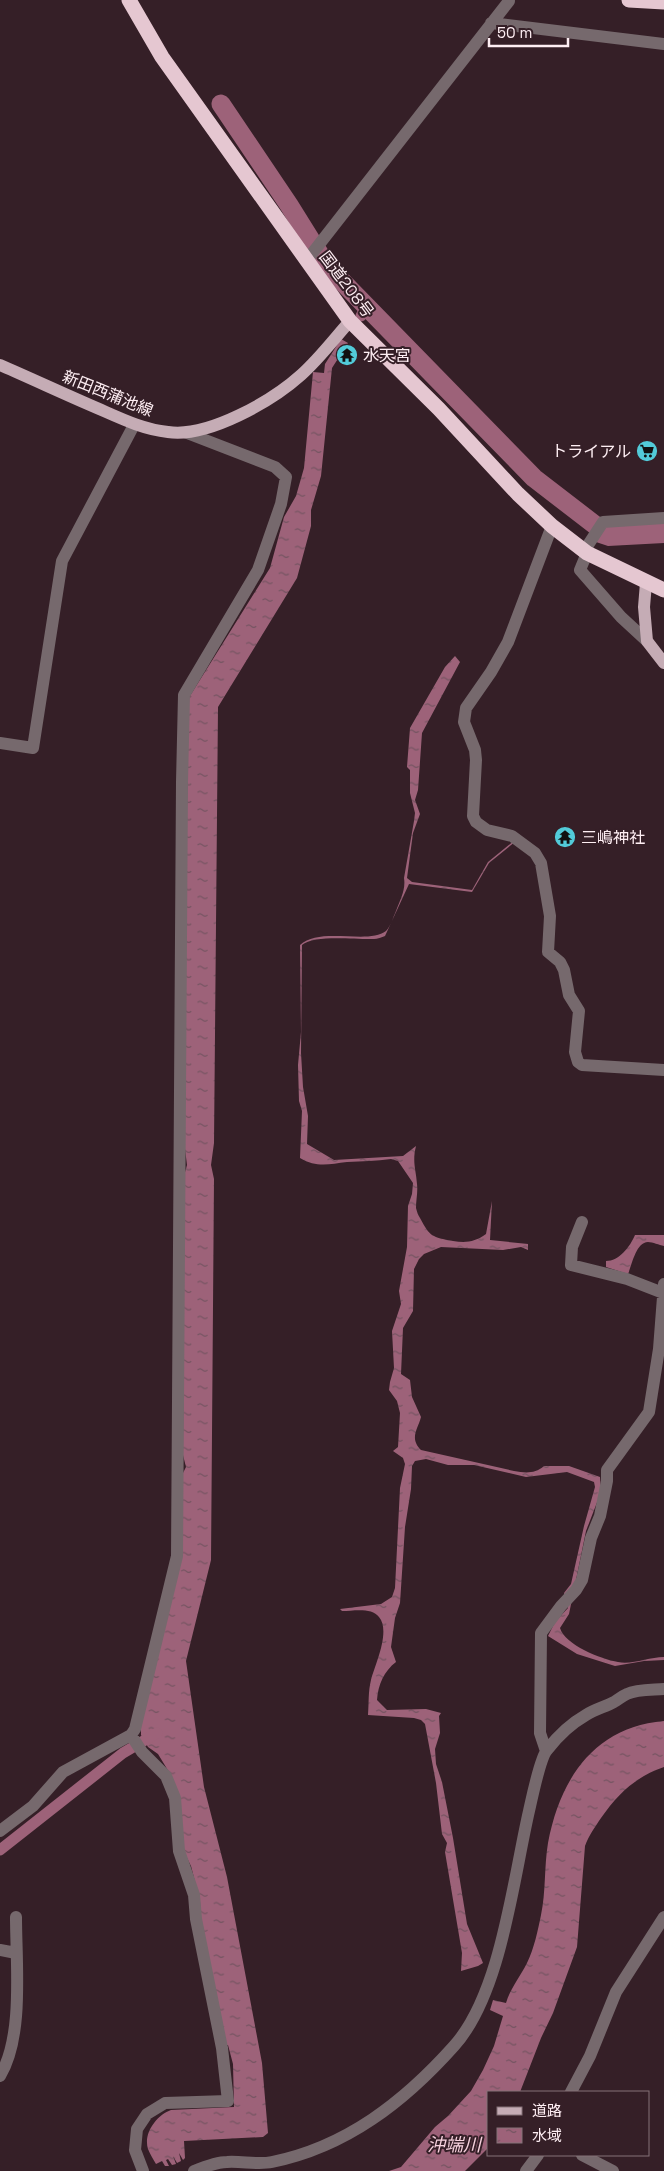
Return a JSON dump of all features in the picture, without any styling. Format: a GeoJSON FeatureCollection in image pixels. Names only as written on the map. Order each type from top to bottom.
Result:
{"type":"FeatureCollection","features":[{"type":"Feature","properties":{"kind":"highway","name":"国道208号"},"geometry":{"type":"LineString","coordinates":[[129,0],[162,57],[350,322],[439,409],[518,494],[552,526],[646,583],[664,590]]}},
{"type":"Feature","properties":{"kind":"highway"},"geometry":{"type":"LineString","coordinates":[[629,0],[664,2]]}},
{"type":"Feature","properties":{"kind":"main road","name":"新田西蒲池線"},"geometry":{"type":"LineString","coordinates":[[0,365],[134,425],[169,433],[187,433],[213,426],[242,414],[288,385],[302,374],[350,322]]}},
{"type":"Feature","properties":{"kind":"main road"},"geometry":{"type":"LineString","coordinates":[[646,583],[644,607],[647,641],[664,662]]}},
{"type":"Feature","properties":{"kind":"street"},"geometry":{"type":"LineString","coordinates":[[307,260],[509,1]]}},
{"type":"Feature","properties":{"kind":"street"},"geometry":{"type":"LineString","coordinates":[[491,23],[664,44]]}},
{"type":"Feature","properties":{"kind":"street"},"geometry":{"type":"LineString","coordinates":[[0,743],[33,748],[62,561],[134,425]]}},
{"type":"Feature","properties":{"kind":"street"},"geometry":{"type":"LineString","coordinates":[[0,1831],[33,1806],[63,1772],[132,1738],[136,1729],[177,1556],[184,695],[258,570],[281,504],[286,477],[275,467],[187,433]]}},
{"type":"Feature","properties":{"kind":"street"},"geometry":{"type":"LineString","coordinates":[[647,641],[621,617],[580,570],[588,549],[603,522],[664,518]]}},
{"type":"Feature","properties":{"kind":"street"},"geometry":{"type":"LineString","coordinates":[[552,526],[508,642],[466,708],[464,722],[475,750],[476,760],[473,816],[476,822],[487,830],[512,836],[535,853],[541,863],[550,916],[548,952],[560,962],[564,970],[569,995],[579,1011],[575,1052],[578,1062],[582,1065],[664,1070]]}},
{"type":"Feature","properties":{"kind":"street"},"geometry":{"type":"LineString","coordinates":[[582,1222],[572,1247],[571,1265],[627,1279],[663,1292]]}},
{"type":"Feature","properties":{"kind":"street"},"geometry":{"type":"LineString","coordinates":[[546,1751],[540,1733],[541,1633],[582,1580],[591,1538],[600,1516],[607,1481],[607,1470],[649,1412],[659,1349],[664,1284]]}},
{"type":"Feature","properties":{"kind":"street"},"geometry":{"type":"LineString","coordinates":[[194,2171],[224,2162],[270,2163],[314,2151],[342,2138],[373,2120],[400,2100],[456,2044],[471,2022],[484,1994],[502,1942],[528,1815],[546,1751],[570,1726],[587,1714],[627,1693],[664,1689]]}},
{"type":"Feature","properties":{"kind":"street"},"geometry":{"type":"LineString","coordinates":[[132,1738],[142,1752],[166,1776],[175,1798],[180,1851],[194,1895],[196,1919],[222,2048],[228,2101],[165,2103],[147,2114],[137,2128],[136,2150],[143,2171]]}},
{"type":"Feature","properties":{"kind":"street"},"geometry":{"type":"LineString","coordinates":[[0,2076],[7,2064],[15,2031],[16,1917]]}},
{"type":"Feature","properties":{"kind":"street"},"geometry":{"type":"LineString","coordinates":[[572,2091],[590,2056],[616,1992],[664,1917]]}},
{"type":"Feature","properties":{"kind":"street"},"geometry":{"type":"LineString","coordinates":[[0,1950],[16,1953]]}},
{"type":"Feature","properties":{"kind":"street"},"geometry":{"type":"LineString","coordinates":[[526,2171],[537,2156]]}},
{"type":"Feature","properties":{"kind":"street"},"geometry":{"type":"LineString","coordinates":[[584,2156],[613,2171]]}},
{"type":"Feature","properties":{"kind":"water"},"geometry":{"type":"Polygon","coordinates":[[[341,339],[348,343],[332,368],[321,476],[311,510],[311,526],[297,578],[218,707],[214,1143],[211,1165],[214,1179],[211,1560],[186,1661],[204,1787],[227,1877],[262,2063],[268,2133],[263,2137],[184,2141],[185,2158],[183,2160],[179,2153],[181,2161],[177,2163],[173,2156],[176,2164],[172,2165],[168,2159],[166,2160],[169,2166],[165,2166],[162,2161],[156,2164],[147,2143],[149,2131],[156,2120],[171,2110],[234,2107],[233,2064],[228,2045],[225,2045],[201,1927],[200,1901],[191,1866],[184,1852],[172,1777],[158,1754],[148,1747],[141,1735],[141,1721],[163,1636],[182,1475],[186,1467],[183,1455],[184,1176],[187,1165],[184,1141],[188,699],[270,568],[284,517],[296,496],[304,468],[313,372],[324,373],[325,364],[341,339]]]}},
{"type":"Feature","properties":{"kind":"water"},"geometry":{"type":"Polygon","coordinates":[[[664,524],[664,543],[608,546],[596,542],[607,526],[664,524]]]}},
{"type":"Feature","properties":{"kind":"water"},"geometry":{"type":"Polygon","coordinates":[[[455,656],[460,662],[422,733],[418,790],[415,800],[420,814],[413,833],[407,878],[412,882],[472,890],[488,862],[516,841],[489,863],[472,892],[409,884],[392,921],[403,891],[415,813],[410,793],[410,770],[407,767],[410,728],[445,667],[455,656]]]}},
{"type":"Feature","properties":{"kind":"water"},"geometry":{"type":"Polygon","coordinates":[[[390,925],[385,936],[377,939],[336,938],[316,940],[302,945],[301,1053],[303,1087],[308,1116],[307,1144],[334,1160],[403,1156],[416,1146],[414,1161],[417,1187],[416,1208],[429,1233],[440,1238],[458,1242],[478,1239],[486,1234],[492,1201],[490,1240],[528,1244],[528,1250],[521,1247],[503,1250],[441,1247],[424,1254],[419,1259],[414,1269],[413,1311],[403,1328],[401,1374],[410,1380],[412,1397],[421,1417],[415,1434],[417,1446],[421,1450],[514,1471],[530,1472],[544,1466],[569,1466],[600,1477],[601,1492],[586,1531],[569,1614],[560,1628],[563,1634],[576,1645],[593,1654],[611,1660],[623,1663],[664,1657],[664,1660],[615,1666],[577,1654],[548,1636],[555,1622],[568,1608],[564,1593],[571,1584],[595,1487],[594,1482],[567,1472],[526,1477],[474,1465],[448,1465],[426,1459],[415,1461],[412,1466],[411,1489],[405,1527],[400,1603],[395,1618],[391,1647],[396,1662],[382,1679],[377,1700],[387,1710],[426,1709],[441,1713],[439,1716],[440,1733],[435,1749],[436,1764],[442,1782],[453,1838],[467,1924],[483,1963],[461,1971],[462,1953],[445,1852],[447,1843],[442,1834],[436,1783],[425,1724],[421,1720],[414,1718],[368,1715],[370,1684],[383,1639],[382,1623],[379,1617],[372,1612],[362,1610],[342,1611],[340,1609],[381,1604],[392,1597],[395,1588],[400,1488],[405,1464],[403,1458],[393,1451],[398,1447],[400,1413],[397,1401],[389,1390],[394,1368],[392,1331],[401,1304],[399,1291],[407,1247],[408,1206],[413,1183],[398,1161],[391,1159],[323,1164],[312,1163],[300,1158],[302,1111],[299,1101],[298,1065],[301,1032],[300,945],[319,937],[378,935],[386,931],[390,925]]]}},
{"type":"Feature","properties":{"kind":"water"},"geometry":{"type":"Polygon","coordinates":[[[635,1235],[664,1235],[664,1246],[648,1242],[640,1246],[628,1274],[606,1267],[606,1261],[620,1256],[635,1235]]]}},
{"type":"Feature","properties":{"kind":"water","name":"沖端川"},"geometry":{"type":"Polygon","coordinates":[[[664,1721],[664,1767],[636,1781],[614,1801],[592,1831],[585,1846],[577,1947],[553,2013],[520,2091],[487,2091],[487,2149],[465,2171],[389,2171],[401,2167],[435,2127],[471,2091],[483,2070],[494,2046],[503,2016],[490,2010],[493,2000],[506,2003],[534,1946],[543,1906],[548,1843],[561,1798],[584,1760],[600,1745],[618,1734],[639,1725],[664,1721]]]}},
{"type":"Feature","properties":{"kind":"waterway"},"geometry":{"type":"LineString","coordinates":[[221,104],[289,205],[327,266],[534,478],[608,535],[664,532]]}},
{"type":"Feature","properties":{"kind":"waterway"},"geometry":{"type":"LineString","coordinates":[[361,316],[366,308]]}},
{"type":"Feature","properties":{"kind":"waterway"},"geometry":{"type":"LineString","coordinates":[[0,1850],[123,1753],[157,1733]]}},
{"type":"Feature","properties":{"kind":"place","name":"水天宮"},"geometry":{"type":"Point","coordinates":[347,355]}},
{"type":"Feature","properties":{"kind":"place","name":"トライアル"},"geometry":{"type":"Point","coordinates":[647,451]}},
{"type":"Feature","properties":{"kind":"place","name":"三嶋神社"},"geometry":{"type":"Point","coordinates":[565,837]}}]}
